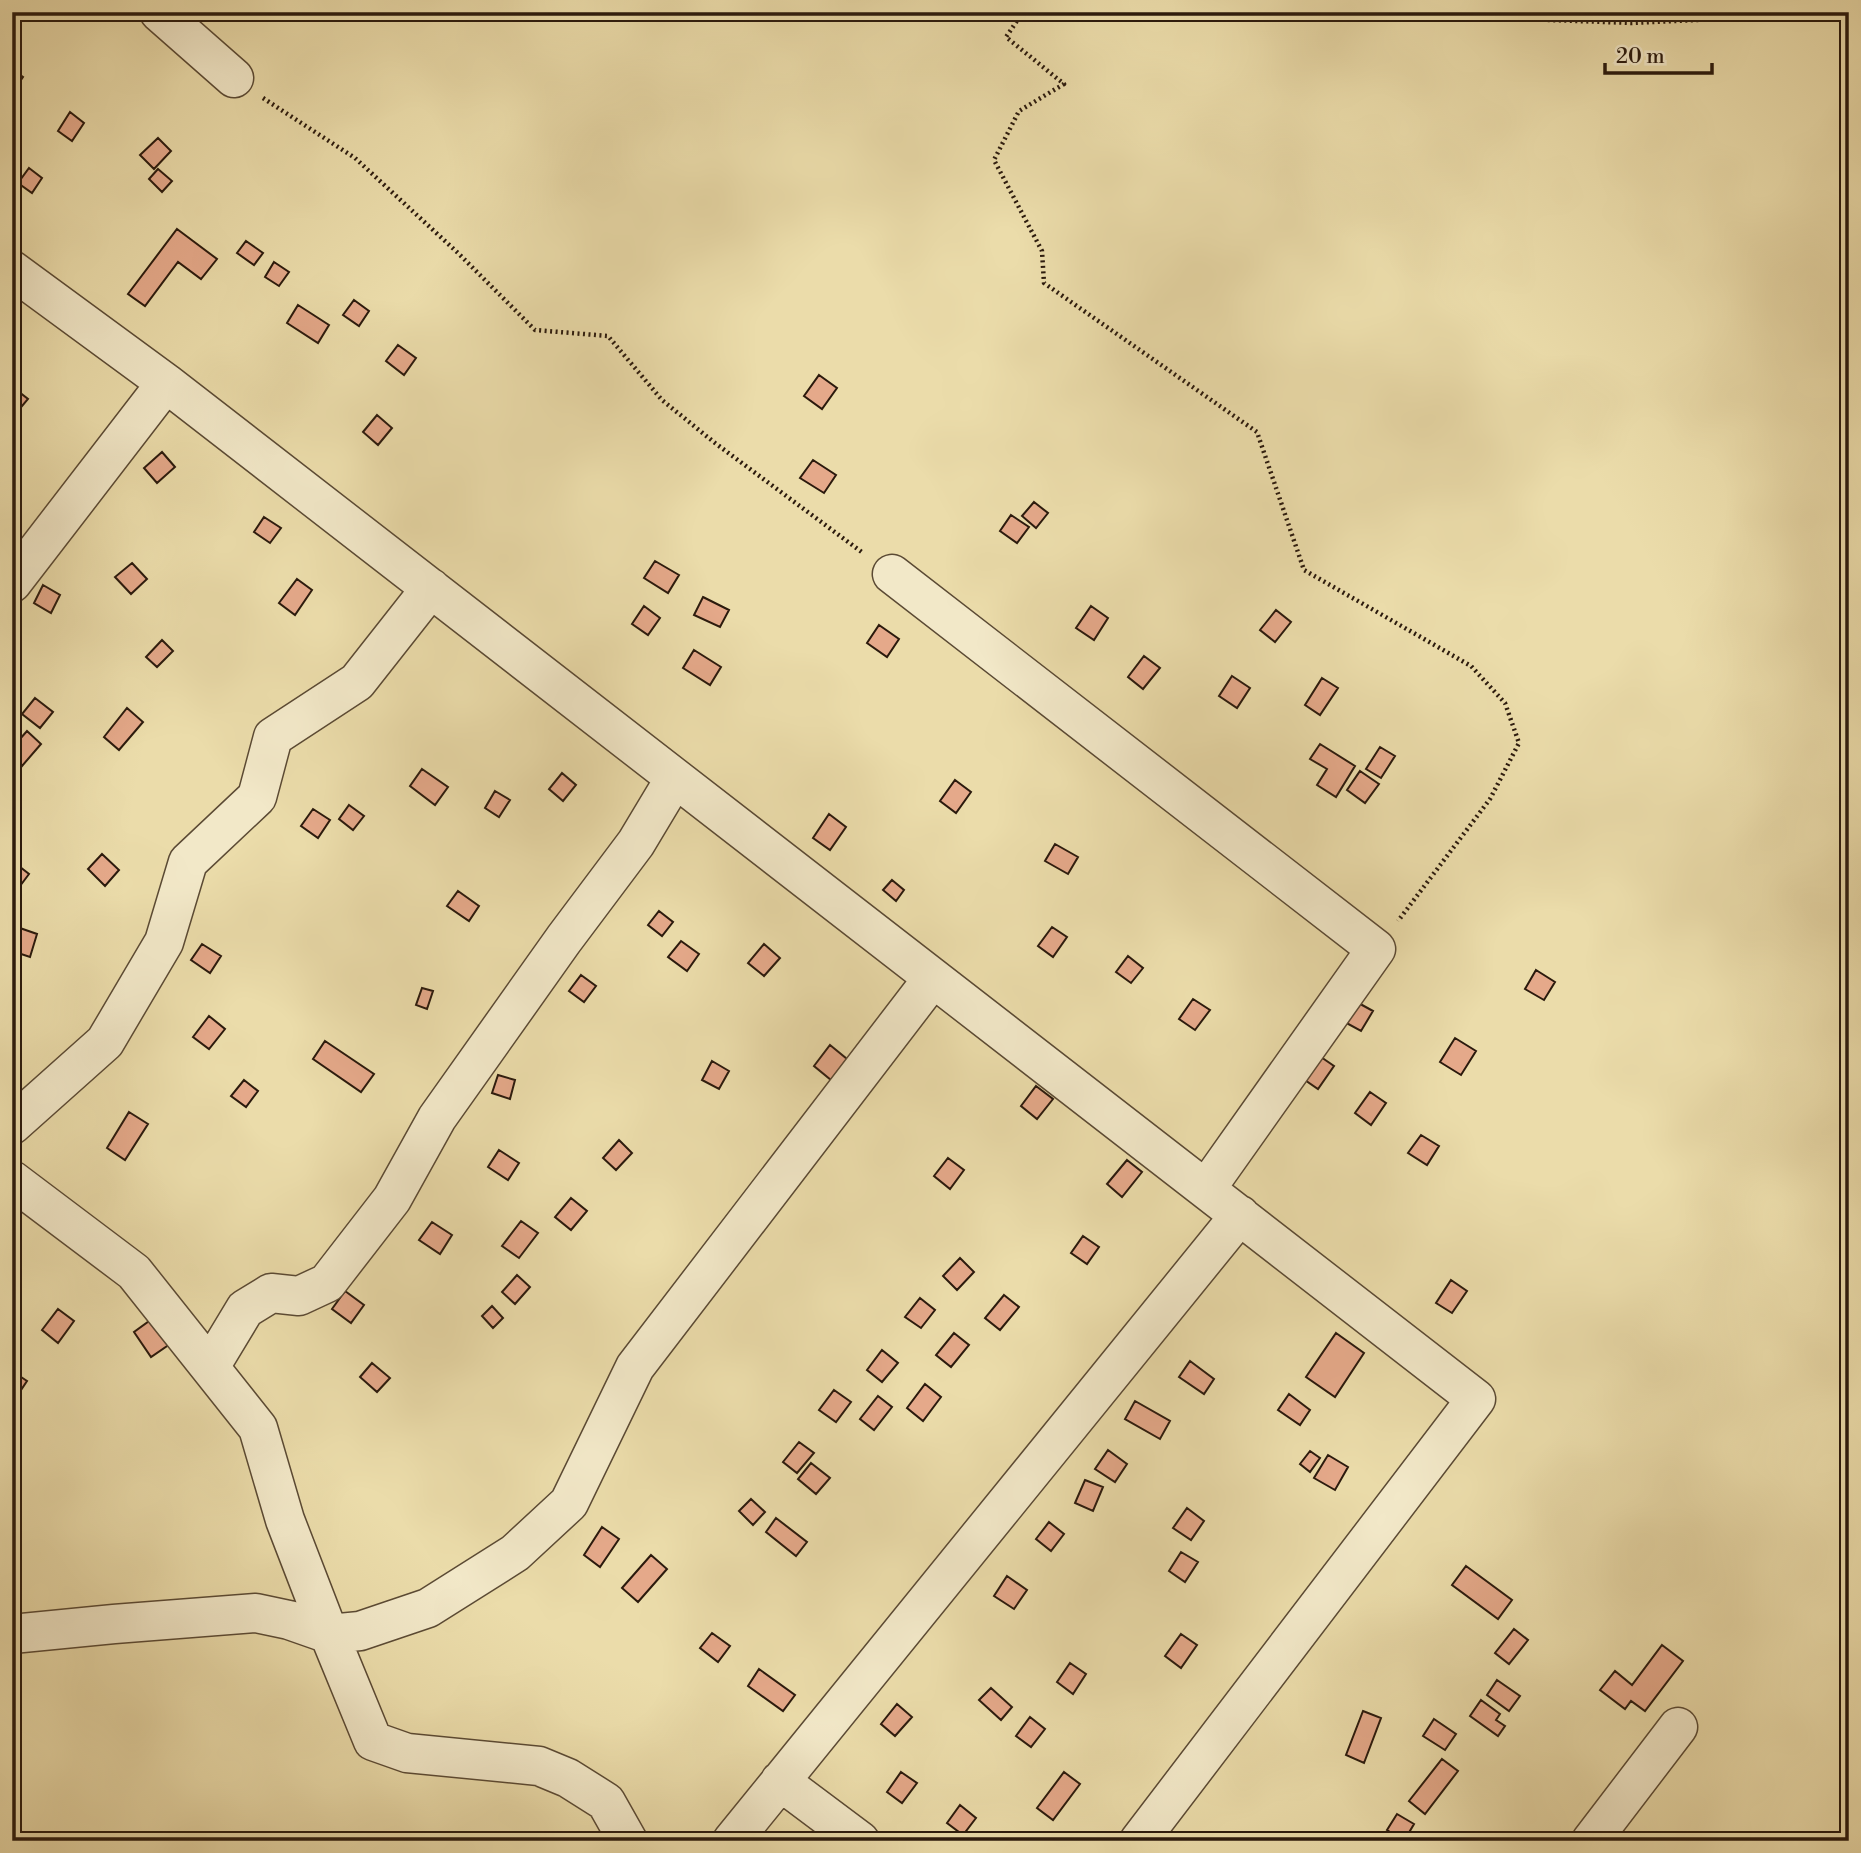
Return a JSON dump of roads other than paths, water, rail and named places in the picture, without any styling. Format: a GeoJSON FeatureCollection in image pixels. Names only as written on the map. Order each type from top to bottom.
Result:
{"type":"FeatureCollection","features":[{"type":"Feature","properties":{"kind":"street"},"geometry":{"type":"LineString","coordinates":[[159,12],[234,78]]}},
{"type":"Feature","properties":{"kind":"street"},"geometry":{"type":"LineString","coordinates":[[12,270],[166,383],[1476,1399],[1139,1841]]}},
{"type":"Feature","properties":{"kind":"street"},"geometry":{"type":"LineString","coordinates":[[12,583],[166,383]]}},
{"type":"Feature","properties":{"kind":"street"},"geometry":{"type":"LineString","coordinates":[[892,574],[1376,950],[1206,1189]]}},
{"type":"Feature","properties":{"kind":"street"},"geometry":{"type":"LineString","coordinates":[[12,1125],[105,1042],[164,942],[188,862],[257,797],[274,737],[357,682],[431,589]]}},
{"type":"Feature","properties":{"kind":"street"},"geometry":{"type":"LineString","coordinates":[[210,1367],[245,1309],[271,1293],[299,1296],[327,1283],[392,1199],[437,1118],[636,843],[675,778]]}},
{"type":"Feature","properties":{"kind":"street"},"geometry":{"type":"LineString","coordinates":[[12,1634],[256,1613],[289,1620],[329,1634],[360,1631],[428,1608],[515,1553],[569,1503],[635,1367],[933,978]]}},
{"type":"Feature","properties":{"kind":"street"},"geometry":{"type":"LineString","coordinates":[[12,1180],[134,1272],[258,1428],[285,1520],[373,1741],[407,1752],[540,1766],[568,1778],[606,1802],[628,1841]]}},
{"type":"Feature","properties":{"kind":"street"},"geometry":{"type":"LineString","coordinates":[[732,1841],[1240,1215]]}},
{"type":"Feature","properties":{"kind":"street"},"geometry":{"type":"LineString","coordinates":[[1591,1841],[1678,1727]]}},
{"type":"Feature","properties":{"kind":"street"},"geometry":{"type":"LineString","coordinates":[[780,1782],[860,1841]]}}]}
